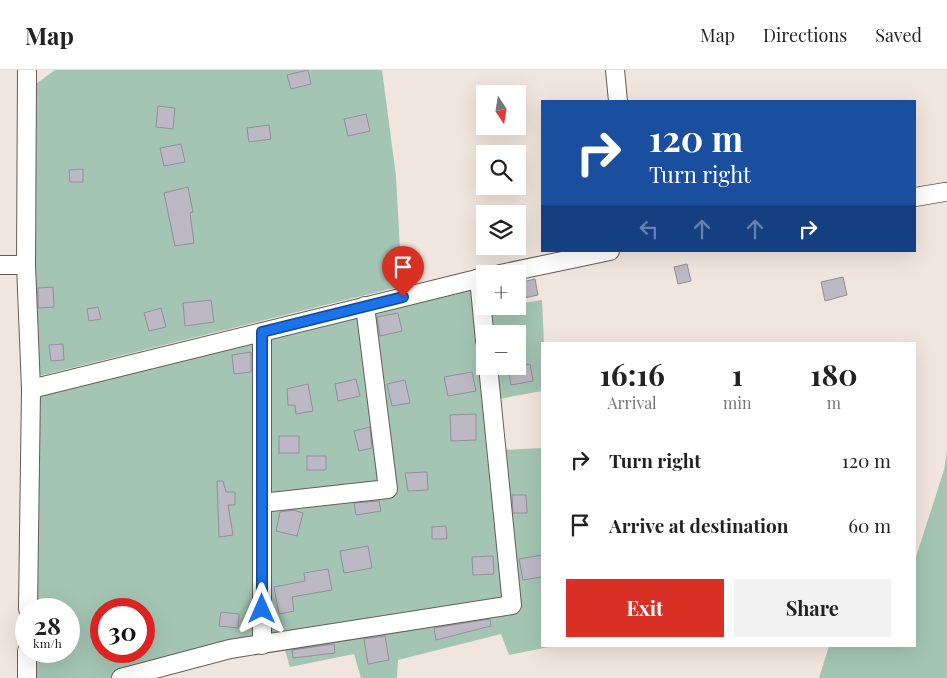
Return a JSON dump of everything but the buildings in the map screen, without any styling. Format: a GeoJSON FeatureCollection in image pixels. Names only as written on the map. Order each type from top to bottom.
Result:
{"type":"FeatureCollection","features":[{"type":"Feature","properties":{"kind":"street"},"geometry":{"type":"LineString","coordinates":[[27,70],[26,265],[31,389],[28,598]]}},
{"type":"Feature","properties":{"kind":"street"},"geometry":{"type":"LineString","coordinates":[[615,70],[618,100]]}},
{"type":"Feature","properties":{"kind":"street"},"geometry":{"type":"LineString","coordinates":[[916,198],[945,192]]}},
{"type":"Feature","properties":{"kind":"street"},"geometry":{"type":"LineString","coordinates":[[526,269],[605,252]]}},
{"type":"Feature","properties":{"kind":"street"},"geometry":{"type":"LineString","coordinates":[[0,265],[26,265]]}},
{"type":"Feature","properties":{"kind":"street"},"geometry":{"type":"LineString","coordinates":[[31,389],[476,279]]}},
{"type":"Feature","properties":{"kind":"street"},"geometry":{"type":"LineString","coordinates":[[262,504],[388,489],[366,306]]}},
{"type":"Feature","properties":{"kind":"street"},"geometry":{"type":"LineString","coordinates":[[262,332],[262,645]]}},
{"type":"Feature","properties":{"kind":"street"},"geometry":{"type":"LineString","coordinates":[[121,678],[230,650],[512,605],[489,375]]}},
{"type":"Feature","properties":{"kind":"street"},"geometry":{"type":"LineString","coordinates":[[27,663],[27,678]]}},
{"type":"Feature","properties":{"kind":"green space"},"geometry":{"type":"Polygon","coordinates":[[[55,70],[382,70],[396,176],[402,286],[39,376],[32,303],[33,86],[55,70]]]}},
{"type":"Feature","properties":{"kind":"green space"},"geometry":{"type":"Polygon","coordinates":[[[471,284],[476,292],[476,315],[526,315],[526,303],[542,300],[544,342],[541,342],[541,391],[483,402],[489,454],[502,450],[541,448],[541,647],[549,647],[509,655],[501,634],[398,660],[397,678],[361,678],[354,654],[290,667],[284,647],[226,655],[147,678],[31,678],[31,663],[80,663],[80,598],[33,598],[38,395],[471,284]]]}},
{"type":"Feature","properties":{"kind":"green space"},"geometry":{"type":"Polygon","coordinates":[[[947,451],[947,678],[819,678],[829,647],[916,647],[916,557],[944,470],[947,451]]]}},
{"type":"Feature","properties":{"kind":"route"},"geometry":{"type":"LineString","coordinates":[[262,609],[262,332],[403,297]]}}]}
